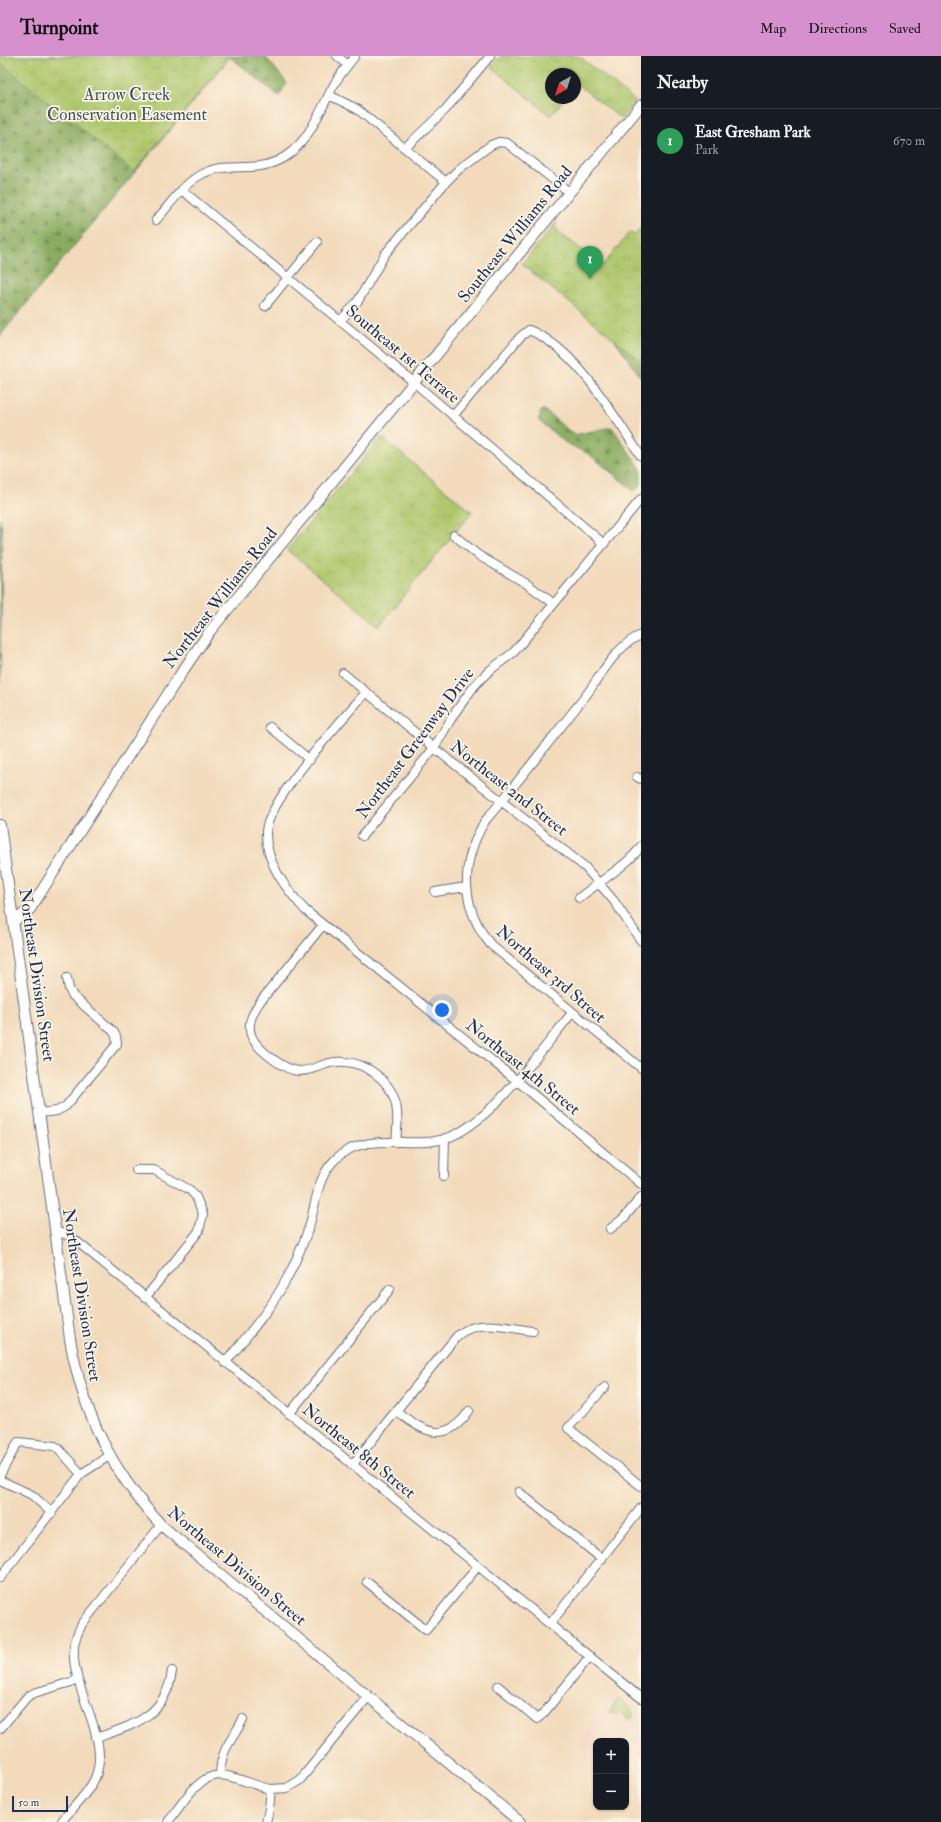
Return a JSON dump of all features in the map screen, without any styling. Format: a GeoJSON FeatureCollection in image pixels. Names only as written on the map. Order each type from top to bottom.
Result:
{"type":"FeatureCollection","features":[{"type":"Feature","properties":{"kind":"street"},"geometry":{"type":"LineString","coordinates":[[337,56],[348,65]]}},
{"type":"Feature","properties":{"kind":"street"},"geometry":{"type":"LineString","coordinates":[[156,220],[182,190],[203,173],[220,168],[253,168],[268,165],[287,156],[316,122],[329,95],[355,56]]}},
{"type":"Feature","properties":{"kind":"street"},"geometry":{"type":"LineString","coordinates":[[405,148],[445,110],[490,56]]}},
{"type":"Feature","properties":{"kind":"street"},"geometry":{"type":"LineString","coordinates":[[329,95],[357,109],[446,182]]}},
{"type":"Feature","properties":{"kind":"street","name":"Southeast Williams Road"},"geometry":{"type":"LineString","coordinates":[[413,383],[641,105]]}},
{"type":"Feature","properties":{"kind":"street"},"geometry":{"type":"LineString","coordinates":[[340,321],[358,301],[385,254],[446,182],[459,169],[491,145],[498,142],[507,143],[569,192]]}},
{"type":"Feature","properties":{"kind":"street","name":"Southeast 1st Terrace"},"geometry":{"type":"LineString","coordinates":[[182,190],[603,543]]}},
{"type":"Feature","properties":{"kind":"street"},"geometry":{"type":"LineString","coordinates":[[265,306],[317,242]]}},
{"type":"Feature","properties":{"kind":"street"},"geometry":{"type":"LineString","coordinates":[[453,416],[520,337],[529,330],[540,334],[583,372],[641,456]]}},
{"type":"Feature","properties":{"kind":"street","name":"Northeast Williams Road"},"geometry":{"type":"LineString","coordinates":[[14,921],[30,909],[199,645],[413,383]]}},
{"type":"Feature","properties":{"kind":"street","name":"Northeast Greenway Drive"},"geometry":{"type":"LineString","coordinates":[[362,836],[434,748],[454,714],[475,685],[488,671],[514,652],[553,603],[641,499]]}},
{"type":"Feature","properties":{"kind":"street"},"geometry":{"type":"LineString","coordinates":[[454,536],[478,555],[527,584],[553,603]]}},
{"type":"Feature","properties":{"kind":"street","name":"Northeast 3rd Street"},"geometry":{"type":"LineString","coordinates":[[641,635],[634,638],[617,653],[598,681],[485,821],[476,837],[470,854],[466,886],[472,915],[488,942],[498,952],[641,1068]]}},
{"type":"Feature","properties":{"kind":"street","name":"Northeast 2nd Street"},"geometry":{"type":"LineString","coordinates":[[343,673],[501,802],[585,867],[614,901],[641,941]]}},
{"type":"Feature","properties":{"kind":"street","name":"Northeast 4th Street"},"geometry":{"type":"LineString","coordinates":[[366,692],[310,760],[275,806],[266,831],[266,841],[272,862],[293,897],[305,910],[516,1080],[641,1184]]}},
{"type":"Feature","properties":{"kind":"street"},"geometry":{"type":"LineString","coordinates":[[270,727],[310,760]]}},
{"type":"Feature","properties":{"kind":"street","name":"Northeast Division Street"},"geometry":{"type":"LineString","coordinates":[[0,825],[70,1339],[77,1374],[89,1412],[109,1456],[135,1494],[161,1524],[520,1822]]}},
{"type":"Feature","properties":{"kind":"street"},"geometry":{"type":"LineString","coordinates":[[579,898],[638,852],[641,846]]}},
{"type":"Feature","properties":{"kind":"street"},"geometry":{"type":"LineString","coordinates":[[434,892],[466,886]]}},
{"type":"Feature","properties":{"kind":"street"},"geometry":{"type":"LineString","coordinates":[[323,925],[259,1003],[252,1014],[250,1025],[251,1034],[255,1042],[279,1064],[294,1071],[302,1071],[327,1063],[344,1061],[362,1065],[377,1074],[389,1087],[396,1104],[396,1142]]}},
{"type":"Feature","properties":{"kind":"street"},"geometry":{"type":"LineString","coordinates":[[39,1113],[56,1111],[66,1106],[117,1044],[116,1036],[113,1031],[73,996],[69,988],[68,978]]}},
{"type":"Feature","properties":{"kind":"street"},"geometry":{"type":"LineString","coordinates":[[225,1363],[265,1314],[286,1280],[309,1226],[319,1184],[327,1169],[339,1156],[353,1147],[369,1142],[421,1142],[445,1138],[470,1126],[488,1111],[516,1080],[572,1012]]}},
{"type":"Feature","properties":{"kind":"street"},"geometry":{"type":"LineString","coordinates":[[444,1176],[445,1138]]}},
{"type":"Feature","properties":{"kind":"street"},"geometry":{"type":"LineString","coordinates":[[136,1170],[154,1170],[190,1190],[196,1197],[203,1214],[199,1232],[145,1298]]}},
{"type":"Feature","properties":{"kind":"street"},"geometry":{"type":"LineString","coordinates":[[610,1229],[624,1218],[641,1197]]}},
{"type":"Feature","properties":{"kind":"street","name":"Northeast 8th Street"},"geometry":{"type":"LineString","coordinates":[[55,1231],[70,1236],[225,1363],[641,1698]]}},
{"type":"Feature","properties":{"kind":"street"},"geometry":{"type":"LineString","coordinates":[[289,1414],[390,1289]]}},
{"type":"Feature","properties":{"kind":"street"},"geometry":{"type":"LineString","coordinates":[[352,1465],[457,1336],[475,1326],[488,1325],[533,1331]]}},
{"type":"Feature","properties":{"kind":"street"},"geometry":{"type":"LineString","coordinates":[[605,1387],[568,1428],[641,1486]]}},
{"type":"Feature","properties":{"kind":"street"},"geometry":{"type":"LineString","coordinates":[[396,1411],[416,1426],[426,1431],[435,1432],[454,1428],[461,1423],[469,1411]]}},
{"type":"Feature","properties":{"kind":"street"},"geometry":{"type":"LineString","coordinates":[[0,1475],[18,1442],[55,1446],[81,1474]]}},
{"type":"Feature","properties":{"kind":"street"},"geometry":{"type":"LineString","coordinates":[[0,1578],[81,1474],[109,1456]]}},
{"type":"Feature","properties":{"kind":"street"},"geometry":{"type":"LineString","coordinates":[[0,1480],[32,1495],[52,1512]]}},
{"type":"Feature","properties":{"kind":"street"},"geometry":{"type":"LineString","coordinates":[[519,1492],[602,1559]]}},
{"type":"Feature","properties":{"kind":"street"},"geometry":{"type":"LineString","coordinates":[[550,1624],[641,1508]]}},
{"type":"Feature","properties":{"kind":"street"},"geometry":{"type":"LineString","coordinates":[[62,1822],[95,1777],[98,1762],[96,1738],[78,1680],[74,1647],[82,1624],[161,1524]]}},
{"type":"Feature","properties":{"kind":"street"},"geometry":{"type":"LineString","coordinates":[[367,1582],[426,1630],[478,1566]]}},
{"type":"Feature","properties":{"kind":"street"},"geometry":{"type":"LineString","coordinates":[[498,1686],[537,1719],[543,1714],[590,1656]]}},
{"type":"Feature","properties":{"kind":"street"},"geometry":{"type":"LineString","coordinates":[[96,1738],[133,1726],[151,1713],[167,1691],[170,1685],[172,1671]]}},
{"type":"Feature","properties":{"kind":"street"},"geometry":{"type":"LineString","coordinates":[[0,1730],[27,1697],[42,1690],[78,1680]]}},
{"type":"Feature","properties":{"kind":"street"},"geometry":{"type":"LineString","coordinates":[[168,1822],[195,1787],[202,1781],[220,1775],[271,1789],[287,1788],[300,1780],[368,1697]]}},
{"type":"Feature","properties":{"kind":"street"},"geometry":{"type":"LineString","coordinates":[[220,1775],[222,1754],[237,1732],[243,1719]]}},
{"type":"Feature","properties":{"kind":"street"},"geometry":{"type":"LineString","coordinates":[[266,1822],[270,1809],[271,1789]]}},
{"type":"Feature","properties":{"kind":"shaded area"},"geometry":{"type":"Polygon","coordinates":[[[617,1691],[641,1711],[641,1795],[629,1785],[629,1738],[593,1738],[593,1756],[576,1742],[617,1691]]]}},
{"type":"Feature","properties":{"kind":"green space"},"geometry":{"type":"Polygon","coordinates":[[[0,56],[265,56],[287,83],[279,96],[230,57],[0,336],[0,56]]]}},
{"type":"Feature","properties":{"kind":"green space","name":"Arrow Creek Conservation Easement"},"geometry":{"type":"Polygon","coordinates":[[[0,56],[230,56],[134,172],[0,62],[0,56]]]}},
{"type":"Feature","properties":{"kind":"green space"},"geometry":{"type":"Polygon","coordinates":[[[501,56],[579,56],[635,101],[621,119],[581,87],[581,68],[545,68],[545,104],[560,104],[551,116],[491,67],[501,56]]]}},
{"type":"Feature","properties":{"kind":"green space"},"geometry":{"type":"Polygon","coordinates":[[[557,221],[555,227],[558,232],[603,265],[630,232],[635,235],[641,227],[641,361],[522,264],[557,221]]]}},
{"type":"Feature","properties":{"kind":"green space"},"geometry":{"type":"Polygon","coordinates":[[[615,340],[641,361],[641,378],[617,343],[615,340]]]}},
{"type":"Feature","properties":{"kind":"green space"},"geometry":{"type":"Polygon","coordinates":[[[543,409],[574,435],[612,427],[641,469],[641,485],[634,491],[589,454],[567,444],[538,420],[541,416],[539,414],[543,409]]]}},
{"type":"Feature","properties":{"kind":"green space"},"geometry":{"type":"Polygon","coordinates":[[[381,437],[472,512],[379,626],[287,550],[381,437]]]}},
{"type":"Feature","properties":{"kind":"green space"},"geometry":{"type":"Polygon","coordinates":[[[0,519],[2,529],[0,684],[0,519]]]}},
{"type":"Feature","properties":{"kind":"green space"},"geometry":{"type":"Polygon","coordinates":[[[618,1699],[632,1710],[632,1717],[629,1720],[620,1712],[617,1714],[609,1712],[618,1699]]]}},
{"type":"Feature","properties":{"kind":"place","name":"East Gresham Park"},"geometry":{"type":"Point","coordinates":[590,279]}}]}
